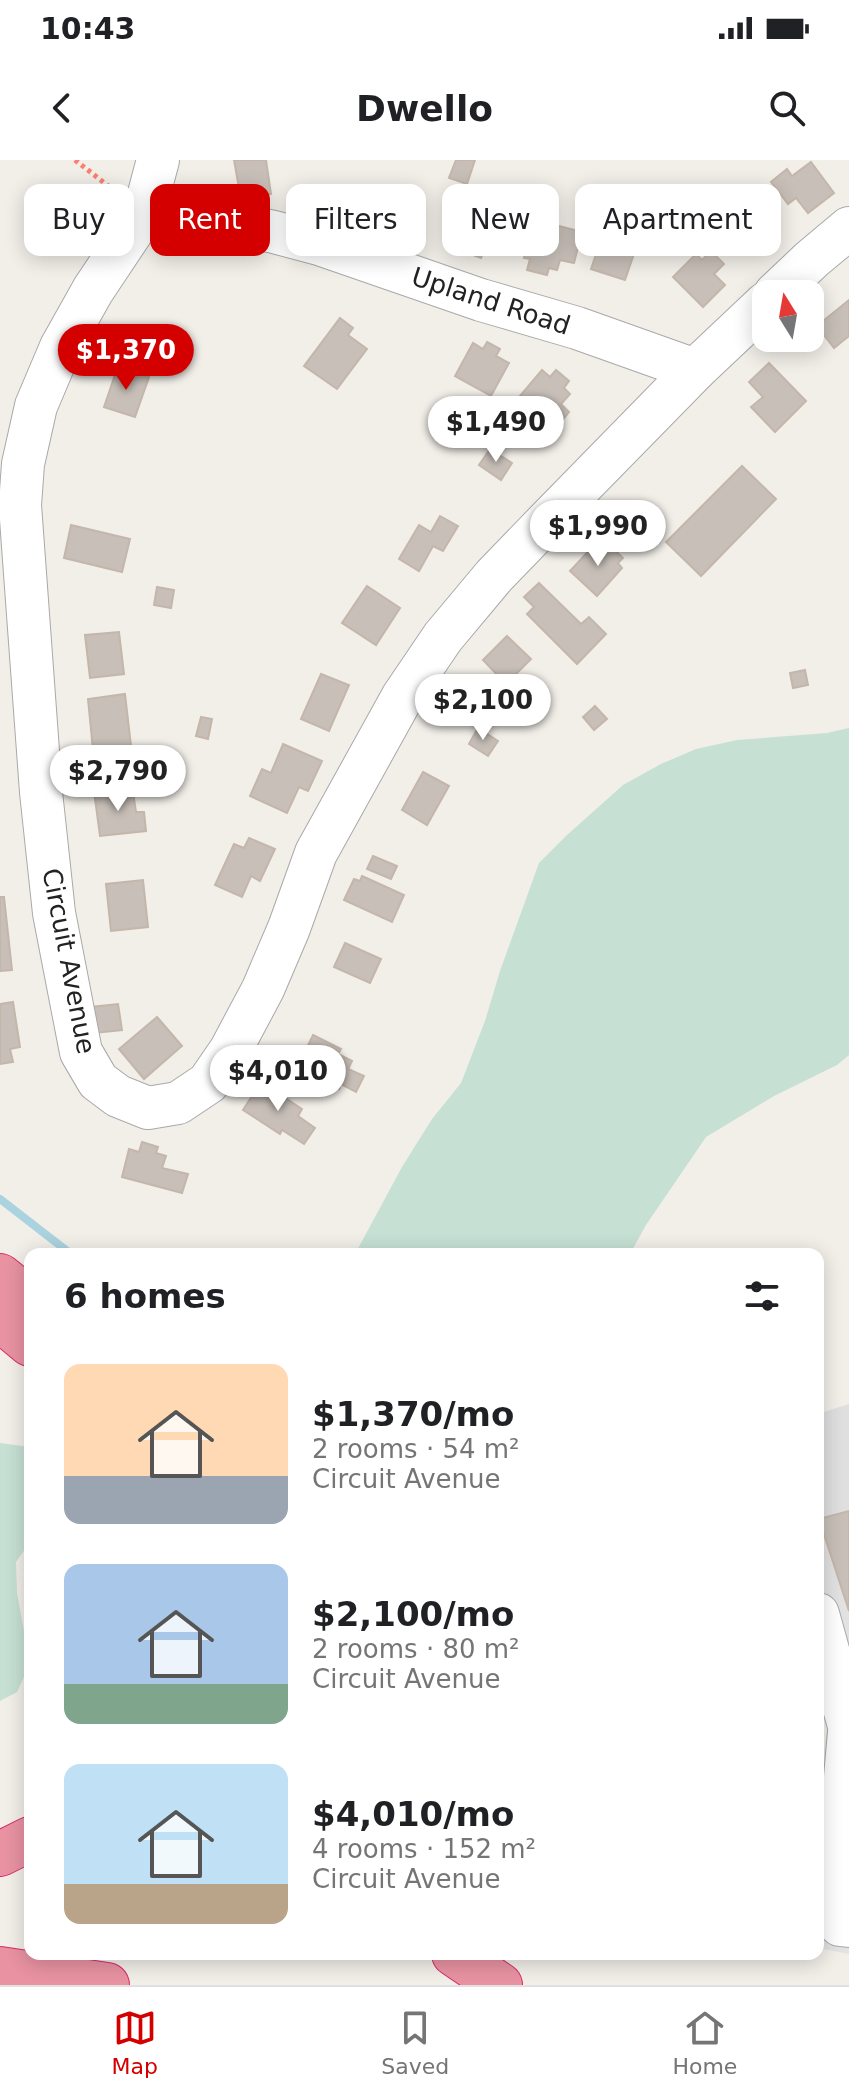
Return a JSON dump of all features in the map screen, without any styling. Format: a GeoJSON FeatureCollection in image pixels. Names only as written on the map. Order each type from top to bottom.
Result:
{"type":"FeatureCollection","features":[{"type":"Feature","properties":{"kind":"highway"},"geometry":{"type":"LineString","coordinates":[[0,1276],[24,1295]]}},
{"type":"Feature","properties":{"kind":"highway"},"geometry":{"type":"LineString","coordinates":[[0,1319],[24,1339]]}},
{"type":"Feature","properties":{"kind":"highway"},"geometry":{"type":"LineString","coordinates":[[0,1854],[24,1842]]}},
{"type":"Feature","properties":{"kind":"highway"},"geometry":{"type":"LineString","coordinates":[[463,1960],[500,1985]]}},
{"type":"Feature","properties":{"kind":"highway"},"geometry":{"type":"LineString","coordinates":[[0,1969],[107,1985]]}},
{"type":"Feature","properties":{"kind":"street","name":"Circuit Avenue"},"geometry":{"type":"LineString","coordinates":[[158,160],[146,205],[61,347],[36,406],[23,464],[20,505],[41,792],[54,913],[81,1052],[98,1081],[118,1096],[148,1108],[178,1103],[208,1083],[230,1051],[263,989],[316,853],[403,696],[443,637],[494,576],[695,370],[752,316]]}},
{"type":"Feature","properties":{"kind":"street","name":"Upland Road"},"geometry":{"type":"LineString","coordinates":[[146,205],[319,244],[695,370]]}},
{"type":"Feature","properties":{"kind":"street"},"geometry":{"type":"LineString","coordinates":[[790,280],[849,228]]}},
{"type":"Feature","properties":{"kind":"street"},"geometry":{"type":"LineString","coordinates":[[824,1636],[849,1726]]}},
{"type":"Feature","properties":{"kind":"street"},"geometry":{"type":"LineString","coordinates":[[849,1732],[831,1909],[840,1925],[849,1926]]}},
{"type":"Feature","properties":{"kind":"path"},"geometry":{"type":"LineString","coordinates":[[75,160],[117,193],[146,205]]}},
{"type":"Feature","properties":{"kind":"shaded area"},"geometry":{"type":"Polygon","coordinates":[[[849,1404],[849,1954],[824,1827],[824,1753],[828,1724],[824,1708],[824,1412],[849,1404]]]}},
{"type":"Feature","properties":{"kind":"shaded area"},"geometry":{"type":"Polygon","coordinates":[[[824,1535],[849,1611],[849,1954],[824,1949],[824,1753],[828,1724],[824,1708],[824,1535]]]}},
{"type":"Feature","properties":{"kind":"green space"},"geometry":{"type":"Polygon","coordinates":[[[849,728],[849,1055],[837,1065],[774,1096],[706,1137],[633,1248],[358,1248],[402,1167],[432,1119],[461,1083],[539,863],[623,785],[661,764],[696,749],[737,740],[827,733],[849,728]]]}},
{"type":"Feature","properties":{"kind":"green space"},"geometry":{"type":"Polygon","coordinates":[[[0,1443],[24,1446],[24,1551],[16,1562],[17,1593],[24,1631],[24,1677],[17,1692],[0,1701],[0,1443]]]}},
{"type":"Feature","properties":{"kind":"building"},"geometry":{"type":"Polygon","coordinates":[[[234,160],[266,160],[270,184],[238,184],[234,160]]]}},
{"type":"Feature","properties":{"kind":"building"},"geometry":{"type":"Polygon","coordinates":[[[456,160],[475,160],[467,184],[449,178],[456,160]]]}},
{"type":"Feature","properties":{"kind":"building"},"geometry":{"type":"Polygon","coordinates":[[[811,162],[834,193],[808,213],[796,198],[788,204],[781,195],[781,184],[771,182],[787,169],[792,176],[811,162]]]}},
{"type":"Feature","properties":{"kind":"building"},"geometry":{"type":"Polygon","coordinates":[[[559,226],[575,230],[574,263],[560,260],[557,270],[549,268],[547,275],[527,270],[530,259],[524,258],[559,256],[559,226]]]}},
{"type":"Feature","properties":{"kind":"building"},"geometry":{"type":"Polygon","coordinates":[[[595,256],[633,256],[625,280],[591,269],[595,256]]]}},
{"type":"Feature","properties":{"kind":"building"},"geometry":{"type":"Polygon","coordinates":[[[694,256],[702,260],[706,256],[716,256],[724,264],[714,274],[725,285],[703,307],[673,277],[694,256]]]}},
{"type":"Feature","properties":{"kind":"building"},"geometry":{"type":"Polygon","coordinates":[[[849,300],[849,336],[834,348],[824,335],[824,320],[849,300]]]}},
{"type":"Feature","properties":{"kind":"building"},"geometry":{"type":"Polygon","coordinates":[[[340,318],[353,328],[348,335],[367,349],[337,389],[304,366],[340,318]]]}},
{"type":"Feature","properties":{"kind":"building"},"geometry":{"type":"Polygon","coordinates":[[[487,342],[500,349],[496,356],[509,363],[491,396],[455,376],[473,343],[483,349],[487,342]]]}},
{"type":"Feature","properties":{"kind":"building"},"geometry":{"type":"Polygon","coordinates":[[[769,363],[806,401],[775,432],[751,407],[763,397],[749,382],[769,363]]]}},
{"type":"Feature","properties":{"kind":"building"},"geometry":{"type":"Polygon","coordinates":[[[118,366],[149,377],[135,417],[104,407],[118,366]]]}},
{"type":"Feature","properties":{"kind":"building"},"geometry":{"type":"Polygon","coordinates":[[[542,370],[550,377],[556,370],[569,381],[564,388],[570,394],[561,404],[569,412],[544,442],[525,425],[537,411],[520,396],[542,370]]]}},
{"type":"Feature","properties":{"kind":"building"},"geometry":{"type":"Polygon","coordinates":[[[479,410],[494,417],[482,440],[467,432],[479,410]]]}},
{"type":"Feature","properties":{"kind":"building"},"geometry":{"type":"Polygon","coordinates":[[[490,449],[512,463],[501,480],[479,465],[490,449]]]}},
{"type":"Feature","properties":{"kind":"building"},"geometry":{"type":"Polygon","coordinates":[[[742,466],[776,499],[701,576],[666,542],[742,466]]]}},
{"type":"Feature","properties":{"kind":"building"},"geometry":{"type":"Polygon","coordinates":[[[440,516],[458,526],[443,551],[433,546],[419,571],[399,559],[419,525],[431,532],[440,516]]]}},
{"type":"Feature","properties":{"kind":"building"},"geometry":{"type":"Polygon","coordinates":[[[71,525],[130,539],[122,572],[64,558],[71,525]]]}},
{"type":"Feature","properties":{"kind":"building"},"geometry":{"type":"Polygon","coordinates":[[[596,543],[602,548],[607,543],[623,558],[618,563],[622,568],[597,596],[570,571],[596,543]]]}},
{"type":"Feature","properties":{"kind":"building"},"geometry":{"type":"Polygon","coordinates":[[[539,583],[581,624],[589,617],[606,634],[577,664],[527,614],[534,607],[524,597],[539,583]]]}},
{"type":"Feature","properties":{"kind":"building"},"geometry":{"type":"Polygon","coordinates":[[[367,586],[400,608],[376,645],[342,623],[367,586]]]}},
{"type":"Feature","properties":{"kind":"building"},"geometry":{"type":"Polygon","coordinates":[[[157,587],[174,590],[171,608],[154,605],[157,587]]]}},
{"type":"Feature","properties":{"kind":"building"},"geometry":{"type":"Polygon","coordinates":[[[119,632],[124,674],[90,678],[85,635],[119,632]]]}},
{"type":"Feature","properties":{"kind":"building"},"geometry":{"type":"Polygon","coordinates":[[[507,636],[531,659],[506,684],[483,660],[507,636]]]}},
{"type":"Feature","properties":{"kind":"building"},"geometry":{"type":"Polygon","coordinates":[[[805,670],[808,685],[793,688],[790,673],[805,670]]]}},
{"type":"Feature","properties":{"kind":"building"},"geometry":{"type":"Polygon","coordinates":[[[321,674],[349,685],[329,731],[301,719],[321,674]]]}},
{"type":"Feature","properties":{"kind":"building"},"geometry":{"type":"Polygon","coordinates":[[[459,682],[488,702],[475,720],[446,701],[459,682]]]}},
{"type":"Feature","properties":{"kind":"building"},"geometry":{"type":"Polygon","coordinates":[[[125,694],[131,746],[93,750],[88,699],[125,694]]]}},
{"type":"Feature","properties":{"kind":"building"},"geometry":{"type":"Polygon","coordinates":[[[595,706],[607,719],[594,730],[583,717],[595,706]]]}},
{"type":"Feature","properties":{"kind":"building"},"geometry":{"type":"Polygon","coordinates":[[[201,717],[212,719],[208,739],[196,736],[201,717]]]}},
{"type":"Feature","properties":{"kind":"building"},"geometry":{"type":"Polygon","coordinates":[[[478,728],[498,741],[488,756],[469,744],[478,728]]]}},
{"type":"Feature","properties":{"kind":"building"},"geometry":{"type":"Polygon","coordinates":[[[283,744],[322,761],[308,791],[299,787],[287,813],[250,796],[262,769],[271,773],[283,744]]]}},
{"type":"Feature","properties":{"kind":"building"},"geometry":{"type":"Polygon","coordinates":[[[423,772],[449,786],[427,825],[402,810],[423,772]]]}},
{"type":"Feature","properties":{"kind":"building"},"geometry":{"type":"Polygon","coordinates":[[[119,788],[120,794],[133,792],[136,812],[144,812],[146,831],[100,836],[94,791],[119,788]]]}},
{"type":"Feature","properties":{"kind":"building"},"geometry":{"type":"Polygon","coordinates":[[[249,838],[275,849],[260,881],[251,876],[242,897],[215,885],[234,844],[244,848],[249,838]]]}},
{"type":"Feature","properties":{"kind":"building"},"geometry":{"type":"Polygon","coordinates":[[[373,856],[397,866],[391,879],[367,869],[373,856]]]}},
{"type":"Feature","properties":{"kind":"building"},"geometry":{"type":"Polygon","coordinates":[[[362,876],[404,895],[392,922],[344,900],[354,879],[360,881],[362,876]]]}},
{"type":"Feature","properties":{"kind":"building"},"geometry":{"type":"Polygon","coordinates":[[[143,880],[148,927],[111,931],[106,884],[143,880]]]}},
{"type":"Feature","properties":{"kind":"building"},"geometry":{"type":"Polygon","coordinates":[[[0,897],[4,897],[12,970],[0,971],[0,897]]]}},
{"type":"Feature","properties":{"kind":"building"},"geometry":{"type":"Polygon","coordinates":[[[345,943],[381,959],[370,983],[334,967],[345,943]]]}},
{"type":"Feature","properties":{"kind":"building"},"geometry":{"type":"Polygon","coordinates":[[[13,1002],[20,1047],[10,1049],[13,1062],[0,1064],[0,1004],[13,1002]]]}},
{"type":"Feature","properties":{"kind":"building"},"geometry":{"type":"Polygon","coordinates":[[[118,1004],[122,1030],[94,1033],[91,1007],[118,1004]]]}},
{"type":"Feature","properties":{"kind":"building"},"geometry":{"type":"Polygon","coordinates":[[[157,1017],[182,1046],[144,1079],[119,1049],[157,1017]]]}},
{"type":"Feature","properties":{"kind":"building"},"geometry":{"type":"Polygon","coordinates":[[[313,1035],[341,1049],[338,1054],[352,1061],[348,1069],[364,1076],[356,1092],[341,1084],[339,1089],[297,1068],[313,1035]]]}},
{"type":"Feature","properties":{"kind":"building"},"geometry":{"type":"Polygon","coordinates":[[[261,1082],[302,1109],[298,1116],[315,1128],[304,1144],[282,1130],[280,1134],[243,1110],[261,1082]]]}},
{"type":"Feature","properties":{"kind":"building"},"geometry":{"type":"Polygon","coordinates":[[[142,1142],[158,1147],[156,1153],[166,1156],[162,1168],[188,1174],[182,1193],[122,1177],[129,1149],[139,1152],[142,1142]]]}},
{"type":"Feature","properties":{"kind":"building"},"geometry":{"type":"Polygon","coordinates":[[[849,1511],[849,1611],[824,1534],[824,1518],[849,1511]]]}},
{"type":"Feature","properties":{"kind":"waterway"},"geometry":{"type":"LineString","coordinates":[[0,1199],[63,1248]]}}]}
